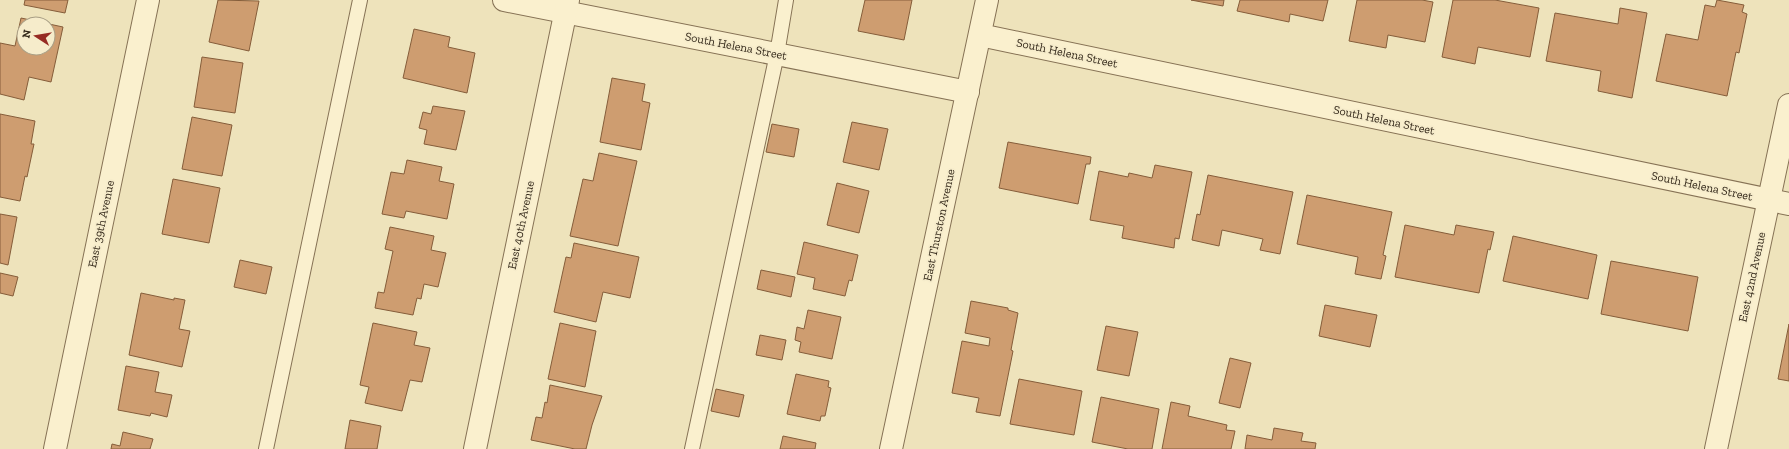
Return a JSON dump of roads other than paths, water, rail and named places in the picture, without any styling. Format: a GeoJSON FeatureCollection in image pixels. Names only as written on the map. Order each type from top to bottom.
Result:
{"type":"FeatureCollection","features":[{"type":"Feature","properties":{"kind":"street","name":"East 39th Avenue"},"geometry":{"type":"LineString","coordinates":[[55,449],[148,0]]}},
{"type":"Feature","properties":{"kind":"street","name":"South Helena Street"},"geometry":{"type":"LineString","coordinates":[[504,0],[566,6],[777,54],[968,92]]}},
{"type":"Feature","properties":{"kind":"street","name":"East Thurston Avenue"},"geometry":{"type":"LineString","coordinates":[[890,449],[987,0]]}},
{"type":"Feature","properties":{"kind":"street","name":"East 40th Avenue"},"geometry":{"type":"LineString","coordinates":[[474,449],[566,6]]}},
{"type":"Feature","properties":{"kind":"street","name":"South Helena Street"},"geometry":{"type":"LineString","coordinates":[[980,35],[1779,202]]}},
{"type":"Feature","properties":{"kind":"street","name":"East 42nd Avenue"},"geometry":{"type":"LineString","coordinates":[[1716,449],[1779,202],[1789,105]]}},
{"type":"Feature","properties":{"kind":"lane"},"geometry":{"type":"LineString","coordinates":[[266,449],[360,0]]}},
{"type":"Feature","properties":{"kind":"lane"},"geometry":{"type":"LineString","coordinates":[[692,449],[777,54],[786,0]]}}]}
